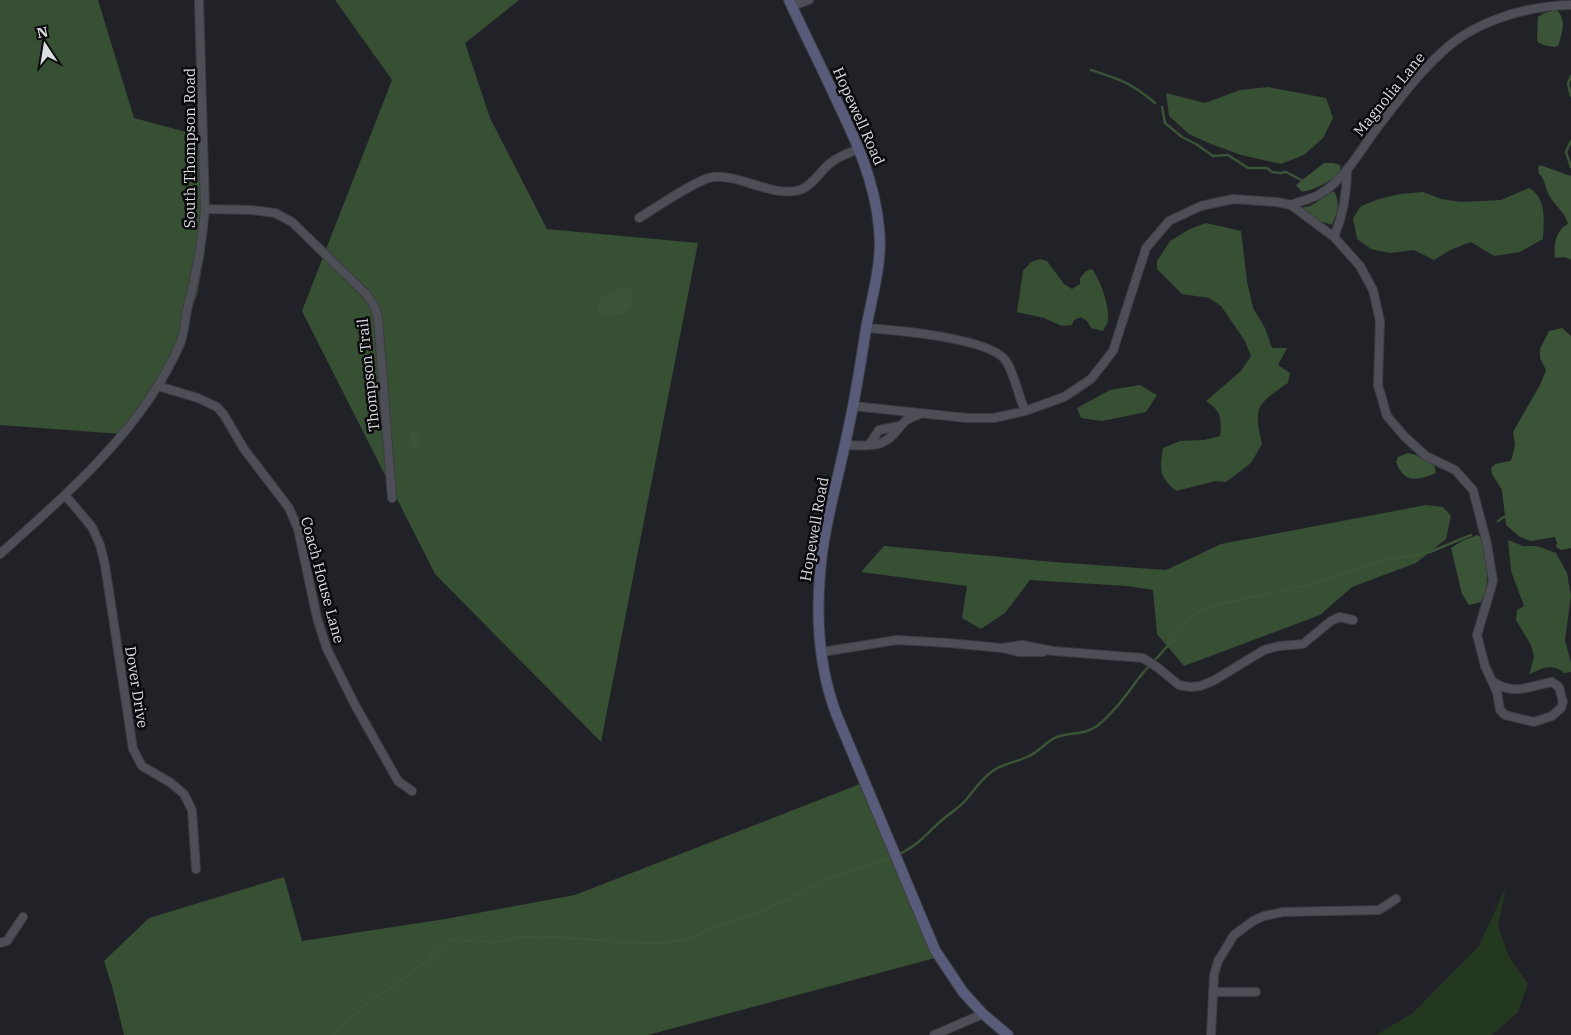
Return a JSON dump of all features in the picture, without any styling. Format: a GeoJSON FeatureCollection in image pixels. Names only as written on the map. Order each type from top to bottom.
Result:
{"type":"FeatureCollection","features":[{"type":"Feature","properties":{"kind":"street","name":"South Thompson Road"},"geometry":{"type":"LineString","coordinates":[[0,554],[94,466],[126,431],[158,386],[180,342],[203,239],[204,209],[199,0]]}},
{"type":"Feature","properties":{"kind":"street"},"geometry":{"type":"LineString","coordinates":[[790,3],[809,0]]}},
{"type":"Feature","properties":{"kind":"street","name":"Hopewell Road"},"geometry":{"type":"LineString","coordinates":[[790,3],[859,148],[868,175],[880,228],[879,256],[853,406],[823,548],[820,574],[818,605],[822,652],[832,704],[927,934],[945,967],[963,992],[983,1014],[1008,1035]]}},
{"type":"Feature","properties":{"kind":"street","name":"Magnolia Lane"},"geometry":{"type":"LineString","coordinates":[[1291,205],[1319,194],[1341,177],[1412,83],[1442,51],[1466,34],[1492,21],[1520,12],[1545,7],[1571,5]]}},
{"type":"Feature","properties":{"kind":"street"},"geometry":{"type":"LineString","coordinates":[[639,218],[695,184],[709,178],[726,178],[782,191],[799,190],[812,182],[829,164],[840,156],[859,148]]}},
{"type":"Feature","properties":{"kind":"street"},"geometry":{"type":"LineString","coordinates":[[1334,237],[1341,222],[1345,203],[1347,170]]}},
{"type":"Feature","properties":{"kind":"street"},"geometry":{"type":"LineString","coordinates":[[853,406],[967,418],[994,418],[1025,411],[1064,396],[1091,378],[1113,351],[1146,248],[1169,221],[1201,206],[1233,199],[1277,202],[1291,205],[1334,237],[1360,266],[1373,290],[1380,320],[1378,385],[1387,416],[1404,437],[1426,456],[1455,470],[1474,490],[1486,536],[1493,581],[1477,634],[1485,666],[1497,692],[1500,710],[1505,715],[1534,722],[1552,716],[1560,708],[1562,702],[1560,687],[1552,682],[1532,688],[1510,690],[1493,682]]}},
{"type":"Feature","properties":{"kind":"street","name":"Thompson Trail"},"geometry":{"type":"LineString","coordinates":[[204,209],[252,210],[275,213],[292,222],[370,300],[378,318],[392,498]]}},
{"type":"Feature","properties":{"kind":"street"},"geometry":{"type":"LineString","coordinates":[[866,328],[904,331],[933,336],[997,351],[1006,361],[1025,411]]}},
{"type":"Feature","properties":{"kind":"street","name":"Coach House Lane"},"geometry":{"type":"LineString","coordinates":[[158,386],[198,398],[217,407],[224,415],[244,449],[289,508],[298,529],[319,628],[327,649],[355,705],[398,781],[412,792]]}},
{"type":"Feature","properties":{"kind":"street"},"geometry":{"type":"LineString","coordinates":[[845,445],[881,443],[892,436],[909,417],[925,414]]}},
{"type":"Feature","properties":{"kind":"street"},"geometry":{"type":"LineString","coordinates":[[869,445],[879,430],[899,426]]}},
{"type":"Feature","properties":{"kind":"street","name":"Dover Drive"},"geometry":{"type":"LineString","coordinates":[[64,495],[92,527],[100,545],[105,565],[133,749],[142,766],[171,783],[184,794],[192,810],[196,870]]}},
{"type":"Feature","properties":{"kind":"street"},"geometry":{"type":"LineString","coordinates":[[822,652],[897,640],[1002,648],[1022,646],[1053,651],[1143,658],[1178,685],[1190,687],[1214,681],[1264,650],[1279,646],[1302,644],[1339,617],[1353,620]]}},
{"type":"Feature","properties":{"kind":"street"},"geometry":{"type":"LineString","coordinates":[[1211,1035],[1214,975],[1218,961],[1234,935],[1253,921],[1264,916],[1283,912],[1379,910],[1396,899]]}},
{"type":"Feature","properties":{"kind":"street"},"geometry":{"type":"LineString","coordinates":[[0,943],[7,941],[23,917]]}},
{"type":"Feature","properties":{"kind":"street"},"geometry":{"type":"LineString","coordinates":[[1213,992],[1256,992]]}},
{"type":"Feature","properties":{"kind":"street"},"geometry":{"type":"LineString","coordinates":[[934,1035],[983,1014]]}},
{"type":"Feature","properties":{"kind":"shaded area"},"geometry":{"type":"Polygon","coordinates":[[[0,0],[98,0],[134,118],[205,137],[205,251],[197,295],[167,369],[121,434],[0,425],[0,0]]]}},
{"type":"Feature","properties":{"kind":"shaded area"},"geometry":{"type":"Polygon","coordinates":[[[335,0],[519,0],[465,43],[490,118],[547,229],[698,243],[601,742],[435,574],[302,311],[392,80],[335,0]]]}},
{"type":"Feature","properties":{"kind":"shaded area"},"geometry":{"type":"Polygon","coordinates":[[[1557,10],[1563,23],[1558,46],[1544,45],[1537,41],[1538,17],[1544,13],[1557,10]]]}},
{"type":"Feature","properties":{"kind":"shaded area"},"geometry":{"type":"Polygon","coordinates":[[[1268,87],[1326,98],[1333,118],[1323,138],[1304,155],[1281,164],[1241,155],[1211,144],[1189,134],[1169,116],[1166,93],[1205,103],[1240,90],[1268,87]]]}},
{"type":"Feature","properties":{"kind":"shaded area"},"geometry":{"type":"Polygon","coordinates":[[[1324,163],[1340,165],[1341,172],[1323,185],[1302,192],[1296,185],[1324,163]]]}},
{"type":"Feature","properties":{"kind":"shaded area"},"geometry":{"type":"Polygon","coordinates":[[[1540,165],[1571,176],[1571,260],[1565,257],[1555,258],[1556,238],[1564,226],[1568,224],[1565,216],[1549,195],[1543,178],[1539,174],[1538,168],[1540,165]]]}},
{"type":"Feature","properties":{"kind":"shaded area"},"geometry":{"type":"Polygon","coordinates":[[[1529,188],[1535,192],[1542,204],[1544,218],[1543,239],[1520,252],[1494,256],[1471,242],[1450,250],[1434,260],[1414,250],[1390,253],[1371,249],[1357,239],[1353,218],[1361,206],[1379,199],[1400,194],[1423,192],[1441,199],[1461,202],[1501,200],[1529,188]]]}},
{"type":"Feature","properties":{"kind":"shaded area"},"geometry":{"type":"Polygon","coordinates":[[[1334,191],[1338,204],[1332,225],[1320,221],[1301,208],[1310,206],[1334,191]]]}},
{"type":"Feature","properties":{"kind":"shaded area"},"geometry":{"type":"Polygon","coordinates":[[[1206,223],[1241,231],[1247,281],[1253,308],[1265,328],[1272,348],[1287,348],[1278,365],[1290,373],[1288,383],[1270,396],[1260,407],[1258,421],[1262,444],[1251,463],[1226,482],[1216,481],[1176,491],[1163,476],[1161,461],[1163,448],[1180,441],[1204,440],[1220,436],[1221,424],[1218,412],[1206,401],[1241,371],[1251,356],[1245,341],[1221,306],[1209,298],[1182,294],[1157,269],[1157,261],[1170,241],[1190,229],[1206,223]]]}},
{"type":"Feature","properties":{"kind":"shaded area"},"geometry":{"type":"Polygon","coordinates":[[[1040,259],[1047,261],[1064,284],[1072,289],[1080,284],[1080,278],[1086,271],[1092,269],[1106,301],[1108,321],[1103,331],[1091,328],[1087,321],[1081,317],[1074,320],[1072,325],[1062,326],[1044,318],[1017,312],[1023,271],[1031,262],[1040,259]]]}},
{"type":"Feature","properties":{"kind":"shaded area"},"geometry":{"type":"Polygon","coordinates":[[[622,286],[632,290],[633,304],[630,309],[621,314],[602,316],[596,309],[601,298],[622,286]]]}},
{"type":"Feature","properties":{"kind":"shaded area"},"geometry":{"type":"Polygon","coordinates":[[[1562,328],[1571,336],[1571,548],[1561,550],[1556,547],[1555,537],[1531,541],[1520,537],[1506,525],[1502,490],[1492,474],[1491,468],[1495,464],[1510,461],[1512,458],[1515,445],[1513,432],[1540,385],[1546,370],[1540,358],[1540,349],[1549,331],[1562,328]]]}},
{"type":"Feature","properties":{"kind":"shaded area"},"geometry":{"type":"Polygon","coordinates":[[[1140,385],[1157,395],[1146,412],[1102,421],[1081,418],[1077,408],[1110,390],[1140,385]]]}},
{"type":"Feature","properties":{"kind":"shaded area"},"geometry":{"type":"Polygon","coordinates":[[[414,431],[420,435],[421,442],[419,448],[414,449],[410,444],[410,434],[414,431]]]}},
{"type":"Feature","properties":{"kind":"shaded area"},"geometry":{"type":"Polygon","coordinates":[[[1408,453],[1416,455],[1434,465],[1436,473],[1415,479],[1407,477],[1396,462],[1398,457],[1408,453]]]}},
{"type":"Feature","properties":{"kind":"shaded area"},"geometry":{"type":"Polygon","coordinates":[[[1426,505],[1443,507],[1451,516],[1446,539],[1416,563],[1352,587],[1320,615],[1184,666],[1157,634],[1153,590],[1127,586],[1030,580],[1005,613],[981,629],[962,618],[967,586],[861,572],[884,546],[1054,562],[1166,570],[1221,544],[1426,505]]]}},
{"type":"Feature","properties":{"kind":"shaded area"},"geometry":{"type":"Polygon","coordinates":[[[1477,535],[1481,537],[1485,553],[1487,578],[1481,602],[1469,605],[1462,594],[1451,548],[1477,535]]]}},
{"type":"Feature","properties":{"kind":"shaded area"},"geometry":{"type":"Polygon","coordinates":[[[1508,540],[1523,546],[1537,546],[1556,553],[1567,573],[1571,596],[1565,640],[1571,663],[1571,672],[1564,673],[1551,667],[1538,670],[1529,675],[1534,657],[1531,645],[1516,620],[1517,610],[1524,606],[1511,571],[1508,540]]]}},
{"type":"Feature","properties":{"kind":"shaded area"},"geometry":{"type":"Polygon","coordinates":[[[860,784],[879,830],[901,872],[935,958],[648,1035],[124,1035],[104,961],[149,918],[284,877],[302,941],[445,919],[575,895],[860,784]]]}},
{"type":"Feature","properties":{"kind":"shaded area"},"geometry":{"type":"Polygon","coordinates":[[[1506,887],[1498,926],[1509,957],[1528,984],[1518,1012],[1492,1035],[1376,1035],[1413,1013],[1479,946],[1506,887]]]}},
{"type":"Feature","properties":{"kind":"waterway"},"geometry":{"type":"LineString","coordinates":[[1091,70],[1125,82],[1155,103]]}},
{"type":"Feature","properties":{"kind":"waterway"},"geometry":{"type":"LineString","coordinates":[[1571,76],[1568,84],[1571,96]]}},
{"type":"Feature","properties":{"kind":"waterway"},"geometry":{"type":"LineString","coordinates":[[1162,107],[1165,123],[1182,137],[1213,156],[1228,155],[1248,168],[1267,168],[1272,172],[1286,172],[1305,182]]}},
{"type":"Feature","properties":{"kind":"waterway"},"geometry":{"type":"LineString","coordinates":[[1571,141],[1566,152],[1571,167]]}},
{"type":"Feature","properties":{"kind":"waterway"},"geometry":{"type":"LineString","coordinates":[[1498,521],[1504,517]]}},
{"type":"Feature","properties":{"kind":"waterway"},"geometry":{"type":"LineString","coordinates":[[898,855],[917,843],[960,806],[989,773],[1029,756],[1057,737],[1088,731],[1097,726],[1115,708],[1142,674],[1197,613],[1211,606],[1303,586],[1387,560],[1430,552],[1471,535]]}},
{"type":"Feature","properties":{"kind":"waterway"},"geometry":{"type":"LineString","coordinates":[[333,1035],[373,998],[392,987],[428,960],[443,945],[453,940],[497,942],[519,937],[541,936],[640,943],[662,943],[683,940],[776,905],[836,876],[893,857]]}}]}
